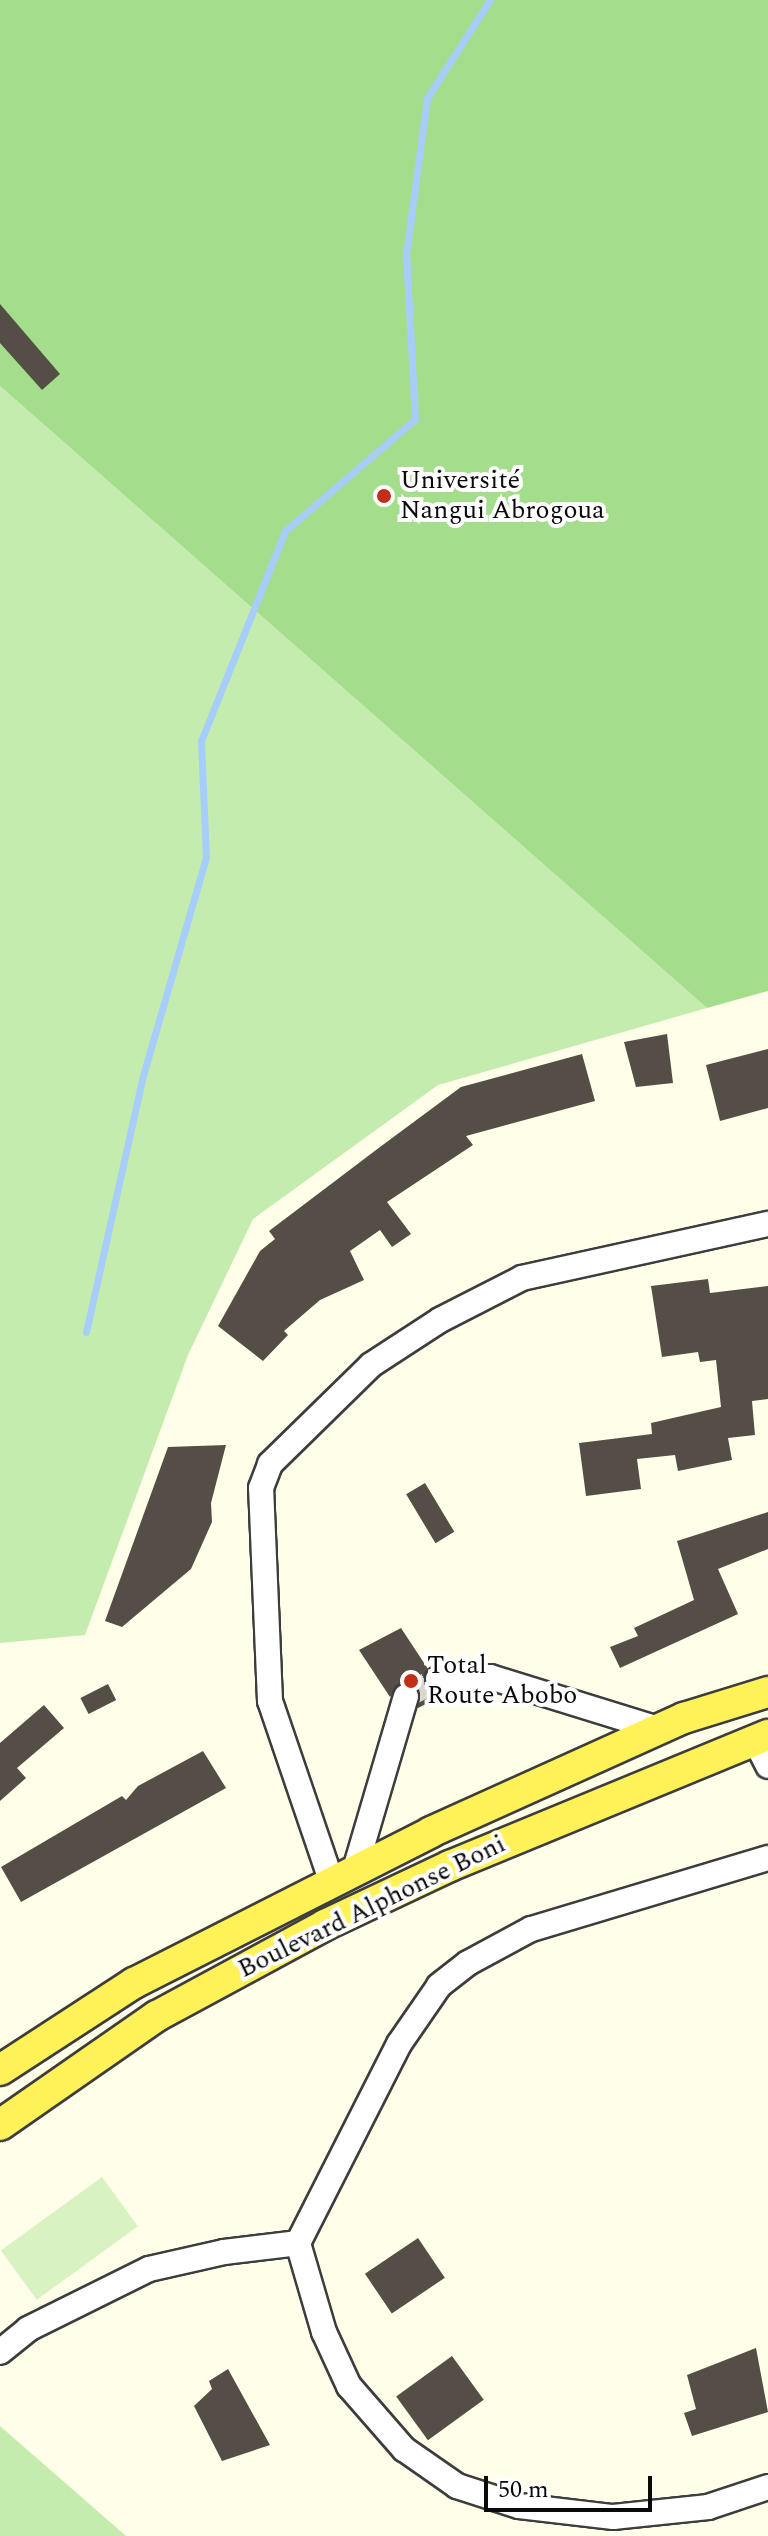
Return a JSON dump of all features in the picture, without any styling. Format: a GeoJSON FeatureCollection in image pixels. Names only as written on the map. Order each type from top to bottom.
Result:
{"type":"FeatureCollection","features":[{"type":"Feature","properties":{"kind":"main road","name":"Boulevard Alphonse Boni"},"geometry":{"type":"LineString","coordinates":[[0,2070],[134,1983],[431,1832],[658,1729],[768,1692]]}},
{"type":"Feature","properties":{"kind":"main road","name":"Boulevard Alphonse Boni"},"geometry":{"type":"LineString","coordinates":[[0,2125],[157,2016],[325,1925],[450,1866],[764,1747]]}},
{"type":"Feature","properties":{"kind":"street"},"geometry":{"type":"LineString","coordinates":[[343,1878],[270,1701],[261,1488],[270,1464],[371,1365],[522,1278],[768,1224]]}},
{"type":"Feature","properties":{"kind":"street"},"geometry":{"type":"LineString","coordinates":[[438,1679],[490,1677],[658,1729]]}},
{"type":"Feature","properties":{"kind":"street"},"geometry":{"type":"LineString","coordinates":[[343,1878],[406,1696]]}},
{"type":"Feature","properties":{"kind":"street"},"geometry":{"type":"LineString","coordinates":[[768,1858],[531,1929],[468,1963],[439,1986],[399,2044],[298,2243],[324,2332],[349,2386],[404,2449],[457,2486],[519,2506],[613,2517],[708,2507],[768,2487]]}},
{"type":"Feature","properties":{"kind":"street"},"geometry":{"type":"LineString","coordinates":[[0,2352],[28,2329],[149,2269],[224,2252],[298,2243]]}},
{"type":"Feature","properties":{"kind":"green space"},"geometry":{"type":"Polygon","coordinates":[[[0,0],[768,0],[768,991],[707,1008],[0,386],[0,0]]]}},
{"type":"Feature","properties":{"kind":"green space"},"geometry":{"type":"Polygon","coordinates":[[[0,386],[707,1008],[438,1085],[253,1219],[188,1355],[85,1635],[0,1643],[0,386]]]}},
{"type":"Feature","properties":{"kind":"green space"},"geometry":{"type":"Polygon","coordinates":[[[102,2177],[138,2226],[37,2300],[1,2250],[102,2177]]]}},
{"type":"Feature","properties":{"kind":"green space"},"geometry":{"type":"Polygon","coordinates":[[[0,2426],[126,2536],[0,2536],[0,2426]]]}},
{"type":"Feature","properties":{"kind":"building"},"geometry":{"type":"Polygon","coordinates":[[[0,304],[60,374],[42,390],[0,343],[0,304]]]}},
{"type":"Feature","properties":{"kind":"building"},"geometry":{"type":"Polygon","coordinates":[[[667,1034],[673,1083],[636,1087],[624,1042],[667,1034]]]}},
{"type":"Feature","properties":{"kind":"building"},"geometry":{"type":"Polygon","coordinates":[[[768,1049],[768,1108],[720,1121],[706,1065],[768,1049]]]}},
{"type":"Feature","properties":{"kind":"building"},"geometry":{"type":"Polygon","coordinates":[[[582,1054],[595,1101],[466,1136],[473,1145],[387,1202],[411,1234],[392,1247],[380,1230],[350,1251],[364,1280],[320,1300],[284,1331],[288,1335],[263,1361],[218,1326],[260,1251],[275,1239],[269,1231],[380,1147],[461,1087],[582,1054]]]}},
{"type":"Feature","properties":{"kind":"building"},"geometry":{"type":"Polygon","coordinates":[[[708,1279],[710,1293],[768,1286],[768,1399],[752,1401],[755,1435],[728,1438],[732,1460],[678,1471],[675,1455],[637,1459],[641,1489],[586,1496],[579,1443],[652,1434],[651,1423],[721,1407],[716,1360],[700,1362],[698,1352],[662,1357],[651,1286],[708,1279]]]}},
{"type":"Feature","properties":{"kind":"building"},"geometry":{"type":"Polygon","coordinates":[[[226,1445],[211,1503],[212,1522],[191,1569],[122,1627],[105,1621],[168,1447],[226,1445]]]}},
{"type":"Feature","properties":{"kind":"building"},"geometry":{"type":"Polygon","coordinates":[[[425,1483],[454,1532],[435,1543],[406,1494],[425,1483]]]}},
{"type":"Feature","properties":{"kind":"building"},"geometry":{"type":"Polygon","coordinates":[[[768,1512],[768,1549],[718,1569],[738,1614],[620,1668],[610,1647],[638,1636],[634,1628],[694,1600],[677,1541],[768,1512]]]}},
{"type":"Feature","properties":{"kind":"building"},"geometry":{"type":"Polygon","coordinates":[[[401,1628],[428,1669],[425,1686],[442,1696],[418,1708],[416,1685],[402,1682],[390,1697],[359,1650],[401,1628]]]}},
{"type":"Feature","properties":{"kind":"building"},"geometry":{"type":"Polygon","coordinates":[[[108,1684],[116,1700],[89,1714],[80,1698],[108,1684]]]}},
{"type":"Feature","properties":{"kind":"building"},"geometry":{"type":"Polygon","coordinates":[[[44,1705],[64,1728],[17,1768],[26,1778],[0,1801],[0,1743],[44,1705]]]}},
{"type":"Feature","properties":{"kind":"building"},"geometry":{"type":"Polygon","coordinates":[[[203,1751],[226,1788],[21,1902],[1,1867],[122,1796],[126,1800],[138,1786],[203,1751]]]}},
{"type":"Feature","properties":{"kind":"building"},"geometry":{"type":"Polygon","coordinates":[[[418,2238],[445,2278],[392,2314],[365,2274],[418,2238]]]}},
{"type":"Feature","properties":{"kind":"building"},"geometry":{"type":"Polygon","coordinates":[[[756,2348],[768,2412],[692,2436],[684,2413],[696,2409],[687,2375],[756,2348]]]}},
{"type":"Feature","properties":{"kind":"building"},"geometry":{"type":"Polygon","coordinates":[[[452,2356],[484,2400],[428,2440],[396,2397],[452,2356]]]}},
{"type":"Feature","properties":{"kind":"building"},"geometry":{"type":"Polygon","coordinates":[[[228,2369],[270,2445],[222,2461],[194,2406],[212,2389],[209,2381],[228,2369]]]}},
{"type":"Feature","properties":{"kind":"waterway"},"geometry":{"type":"LineString","coordinates":[[86,1332],[142,1079],[206,857],[201,741],[285,531],[415,419],[406,255],[427,98],[490,0]]}},
{"type":"Feature","properties":{"kind":"tunnel"},"geometry":{"type":"LineString","coordinates":[[406,1696],[438,1679]]}},
{"type":"Feature","properties":{"kind":"place","name":"Université Nangui Abrogoua"},"geometry":{"type":"Point","coordinates":[384,496]}},
{"type":"Feature","properties":{"kind":"place","name":"Total Route Abobo"},"geometry":{"type":"Point","coordinates":[411,1681]}}]}
